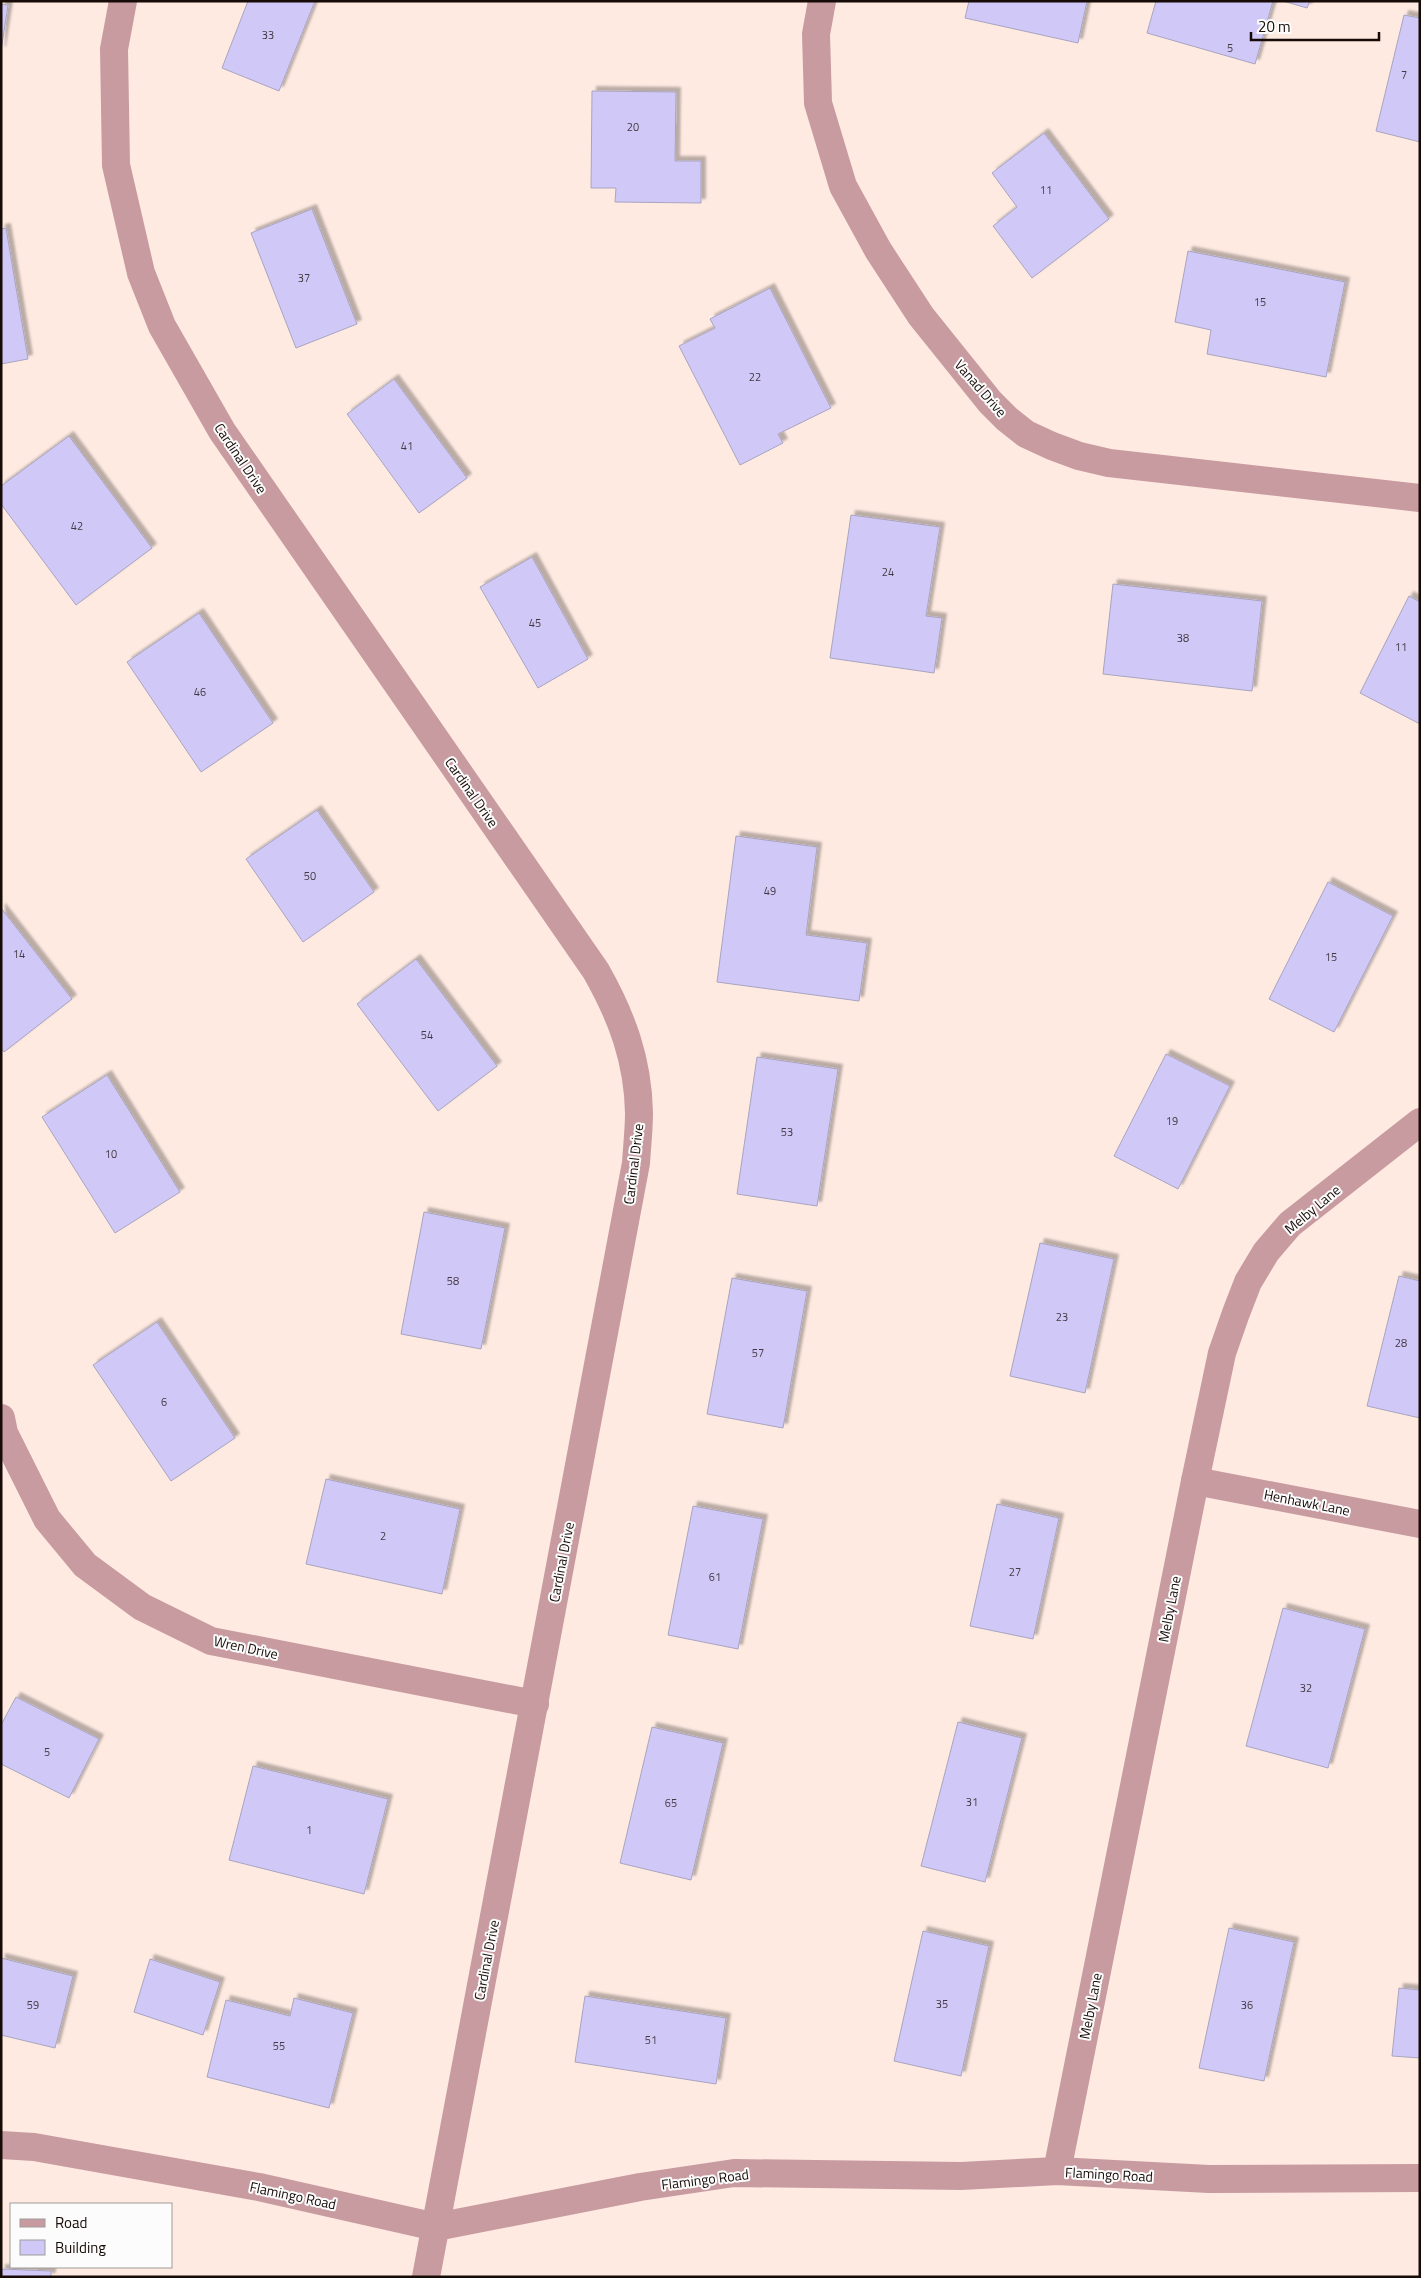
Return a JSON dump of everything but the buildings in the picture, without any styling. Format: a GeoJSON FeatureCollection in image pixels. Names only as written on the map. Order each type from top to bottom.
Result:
{"type":"FeatureCollection","features":[{"type":"Feature","properties":{"kind":"street","name":"Cardinal Drive"},"geometry":{"type":"LineString","coordinates":[[123,1],[114,49],[116,165],[141,274],[162,326],[222,432],[596,971],[614,1003],[626,1031],[636,1074],[639,1114],[636,1163],[426,2277]]}},
{"type":"Feature","properties":{"kind":"street","name":"Vanad Drive"},"geometry":{"type":"LineString","coordinates":[[822,1],[816,34],[818,103],[843,186],[878,250],[920,316],[990,402],[1007,419],[1026,434],[1052,446],[1079,456],[1109,463],[1420,498]]}},
{"type":"Feature","properties":{"kind":"street","name":"Melby Lane"},"geometry":{"type":"LineString","coordinates":[[1057,2171],[1222,1353],[1248,1282],[1266,1252],[1290,1224],[1420,1122]]}},
{"type":"Feature","properties":{"kind":"street","name":"Wren Drive"},"geometry":{"type":"LineString","coordinates":[[1,1418],[4,1433],[47,1519],[84,1565],[142,1607],[211,1641],[535,1704]]}},
{"type":"Feature","properties":{"kind":"street","name":"Henhawk Lane"},"geometry":{"type":"LineString","coordinates":[[1195,1481],[1420,1524]]}},
{"type":"Feature","properties":{"kind":"street","name":"Flamingo Road"},"geometry":{"type":"LineString","coordinates":[[1,2146],[34,2147],[259,2187],[436,2227],[640,2188],[734,2173],[961,2176],[1057,2171],[1209,2179],[1420,2178]]}}]}
